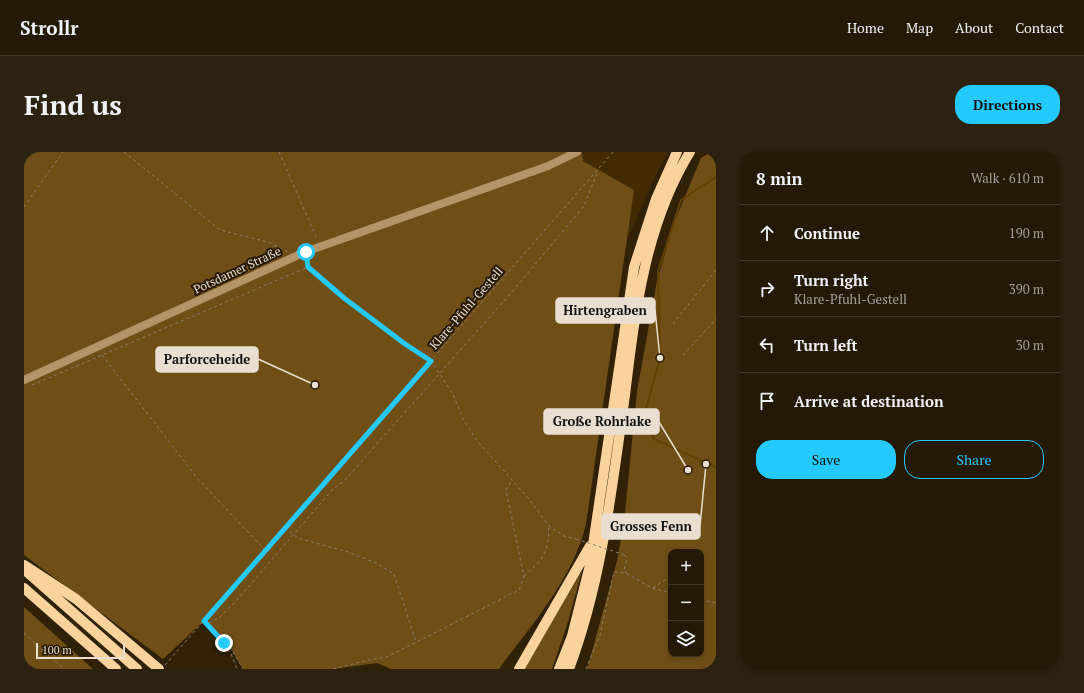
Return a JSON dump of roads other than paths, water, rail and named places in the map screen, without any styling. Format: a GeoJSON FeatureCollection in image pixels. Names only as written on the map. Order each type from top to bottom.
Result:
{"type":"FeatureCollection","features":[{"type":"Feature","properties":{"kind":"highway"},"geometry":{"type":"LineString","coordinates":[[559,669],[572,636],[590,565],[634,267],[656,199],[677,152]]}},
{"type":"Feature","properties":{"kind":"highway"},"geometry":{"type":"LineString","coordinates":[[569,669],[582,635],[600,565],[639,293],[658,222],[690,152]]}},
{"type":"Feature","properties":{"kind":"highway"},"geometry":{"type":"LineString","coordinates":[[520,667],[587,553],[596,530]]}},
{"type":"Feature","properties":{"kind":"highway"},"geometry":{"type":"LineString","coordinates":[[24,565],[76,599],[161,668]]}},
{"type":"Feature","properties":{"kind":"highway"},"geometry":{"type":"LineString","coordinates":[[24,569],[137,669]]}},
{"type":"Feature","properties":{"kind":"highway"},"geometry":{"type":"LineString","coordinates":[[24,588],[116,669]]}},
{"type":"Feature","properties":{"kind":"street","name":"Potsdamer Straße"},"geometry":{"type":"LineString","coordinates":[[28,382],[306,252],[541,169],[577,152]]}},
{"type":"Feature","properties":{"kind":"waterway"},"geometry":{"type":"LineString","coordinates":[[716,177],[681,200],[658,271],[660,358],[645,412],[647,424],[654,439],[716,467]]}},
{"type":"Feature","properties":{"kind":"place","name":"Hirtengraben"},"geometry":{"type":"Point","coordinates":[660,358]}},
{"type":"Feature","properties":{"kind":"place","name":"Parforceheide"},"geometry":{"type":"Point","coordinates":[315,385]}},
{"type":"Feature","properties":{"kind":"place","name":"Grosses Fenn"},"geometry":{"type":"Point","coordinates":[706,464]}},
{"type":"Feature","properties":{"kind":"place","name":"Große Rohrlake"},"geometry":{"type":"Point","coordinates":[688,470]}}]}
